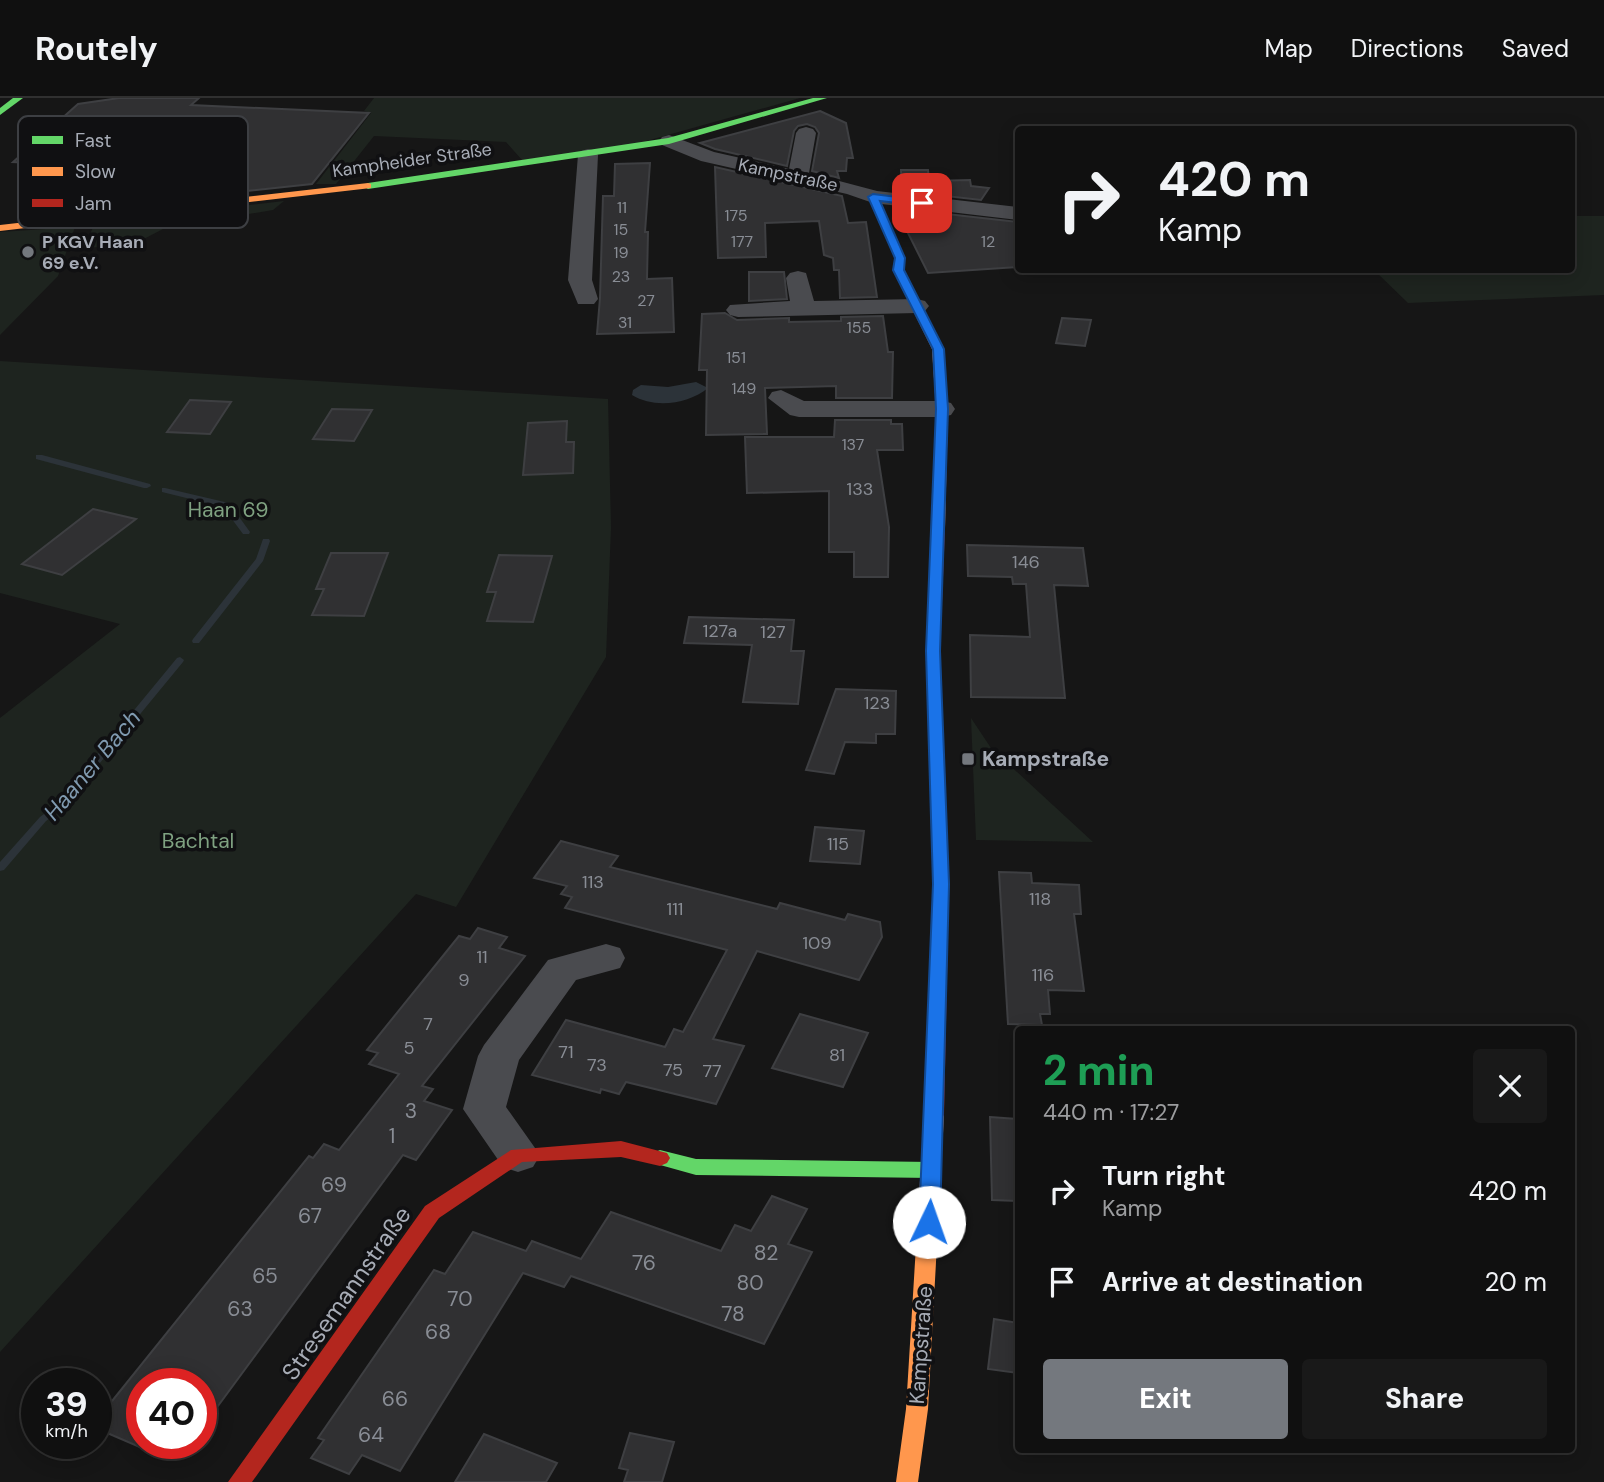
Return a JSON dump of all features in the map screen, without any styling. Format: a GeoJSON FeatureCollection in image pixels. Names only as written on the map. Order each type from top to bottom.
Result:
{"type":"FeatureCollection","features":[{"type":"Feature","properties":{"kind":"street"},"geometry":{"type":"LineString","coordinates":[[0,112],[19,98]]}},
{"type":"Feature","properties":{"kind":"street","name":"Kampheider Straße"},"geometry":{"type":"LineString","coordinates":[[248,200],[589,155],[669,141],[823,98]]}},
{"type":"Feature","properties":{"kind":"street"},"geometry":{"type":"LineString","coordinates":[[797,177],[806,132]]}},
{"type":"Feature","properties":{"kind":"street","name":"Kampstraße"},"geometry":{"type":"LineString","coordinates":[[669,141],[708,157],[853,189],[873,197],[900,258],[898,270],[938,349],[942,409],[933,651],[941,884],[932,1170],[917,1409],[907,1482]]}},
{"type":"Feature","properties":{"kind":"street"},"geometry":{"type":"LineString","coordinates":[[586,299],[580,280],[589,155]]}},
{"type":"Feature","properties":{"kind":"street"},"geometry":{"type":"LineString","coordinates":[[873,197],[1015,214]]}},
{"type":"Feature","properties":{"kind":"street","name":"Kampheider Straße"},"geometry":{"type":"LineString","coordinates":[[0,228],[18,226]]}},
{"type":"Feature","properties":{"kind":"street"},"geometry":{"type":"LineString","coordinates":[[798,278],[803,308]]}},
{"type":"Feature","properties":{"kind":"street"},"geometry":{"type":"LineString","coordinates":[[738,310],[917,306]]}},
{"type":"Feature","properties":{"kind":"street"},"geometry":{"type":"LineString","coordinates":[[781,398],[799,410],[942,409]]}},
{"type":"Feature","properties":{"kind":"street"},"geometry":{"type":"LineString","coordinates":[[606,958],[562,970],[499,1056],[484,1109],[518,1155],[621,1149],[696,1167],[932,1170]]}},
{"type":"Feature","properties":{"kind":"street","name":"Stresemannstraße"},"geometry":{"type":"LineString","coordinates":[[239,1482],[432,1212],[518,1155]]}},
{"type":"Feature","properties":{"kind":"green space"},"geometry":{"type":"Polygon","coordinates":[[[374,98],[800,98],[632,145],[522,160],[506,142],[374,136],[336,184],[316,184],[371,113],[364,111],[374,98]]]}},
{"type":"Feature","properties":{"kind":"green space"},"geometry":{"type":"Polygon","coordinates":[[[284,201],[273,210],[248,214],[248,205],[284,201]]]}},
{"type":"Feature","properties":{"kind":"green space"},"geometry":{"type":"Polygon","coordinates":[[[1575,216],[1604,216],[1604,295],[1408,303],[1377,273],[1575,273],[1575,216]]]}},
{"type":"Feature","properties":{"kind":"green space"},"geometry":{"type":"Polygon","coordinates":[[[75,228],[58,276],[0,335],[0,232],[75,228]]]}},
{"type":"Feature","properties":{"kind":"green space"},"geometry":{"type":"Polygon","coordinates":[[[93,228],[165,228],[132,245],[84,248],[93,228]]]}},
{"type":"Feature","properties":{"kind":"green space"},"geometry":{"type":"Polygon","coordinates":[[[0,361],[608,399],[611,527],[606,657],[456,907],[416,894],[0,1352],[0,718],[120,624],[0,593],[0,361]]]}},
{"type":"Feature","properties":{"kind":"green space"},"geometry":{"type":"Polygon","coordinates":[[[971,718],[991,748],[1093,842],[976,840],[971,718]]]}},
{"type":"Feature","properties":{"kind":"shaded area"},"geometry":{"type":"Polygon","coordinates":[[[696,382],[708,388],[681,401],[651,402],[632,395],[633,390],[641,385],[668,387],[696,382]]]}},
{"type":"Feature","properties":{"kind":"building"},"geometry":{"type":"Polygon","coordinates":[[[119,98],[199,98],[191,105],[369,113],[312,184],[248,191],[248,116],[65,116],[78,104],[119,98]]]}},
{"type":"Feature","properties":{"kind":"building"},"geometry":{"type":"Polygon","coordinates":[[[820,111],[846,123],[853,158],[847,158],[846,171],[837,171],[839,178],[812,171],[819,133],[815,127],[807,124],[798,126],[794,131],[787,166],[700,143],[820,111]]]}},
{"type":"Feature","properties":{"kind":"building"},"geometry":{"type":"Polygon","coordinates":[[[650,163],[645,232],[648,232],[647,279],[672,278],[674,332],[597,334],[603,196],[614,196],[615,164],[650,163]]]}},
{"type":"Feature","properties":{"kind":"building"},"geometry":{"type":"Polygon","coordinates":[[[715,167],[842,196],[848,223],[866,222],[877,297],[840,298],[839,270],[834,270],[833,258],[824,255],[819,221],[765,223],[766,257],[718,258],[715,167]]]}},
{"type":"Feature","properties":{"kind":"building"},"geometry":{"type":"Polygon","coordinates":[[[901,170],[928,170],[929,181],[970,180],[971,186],[989,188],[981,200],[902,191],[901,170]]]}},
{"type":"Feature","properties":{"kind":"building"},"geometry":{"type":"Polygon","coordinates":[[[902,209],[1015,222],[1015,267],[928,273],[902,221],[902,209]]]}},
{"type":"Feature","properties":{"kind":"building"},"geometry":{"type":"Polygon","coordinates":[[[749,272],[784,272],[787,299],[749,301],[749,272]]]}},
{"type":"Feature","properties":{"kind":"building"},"geometry":{"type":"Polygon","coordinates":[[[725,313],[737,320],[789,318],[789,322],[841,321],[841,317],[883,316],[888,352],[893,352],[892,398],[836,398],[836,386],[765,388],[767,434],[706,435],[707,370],[699,370],[702,314],[725,313]]]}},
{"type":"Feature","properties":{"kind":"building"},"geometry":{"type":"Polygon","coordinates":[[[1062,318],[1091,320],[1085,346],[1056,343],[1062,318]]]}},
{"type":"Feature","properties":{"kind":"building"},"geometry":{"type":"Polygon","coordinates":[[[190,400],[231,402],[210,434],[167,432],[190,400]]]}},
{"type":"Feature","properties":{"kind":"building"},"geometry":{"type":"Polygon","coordinates":[[[332,409],[372,410],[354,441],[313,439],[332,409]]]}},
{"type":"Feature","properties":{"kind":"building"},"geometry":{"type":"Polygon","coordinates":[[[835,420],[891,420],[891,424],[902,424],[903,450],[877,450],[889,527],[888,577],[854,577],[854,552],[829,552],[829,491],[747,493],[745,437],[834,437],[835,420]]]}},
{"type":"Feature","properties":{"kind":"building"},"geometry":{"type":"Polygon","coordinates":[[[567,421],[566,442],[574,442],[573,473],[523,475],[528,423],[567,421]]]}},
{"type":"Feature","properties":{"kind":"building"},"geometry":{"type":"Polygon","coordinates":[[[93,509],[136,519],[62,575],[22,564],[93,509]]]}},
{"type":"Feature","properties":{"kind":"building"},"geometry":{"type":"Polygon","coordinates":[[[967,545],[1083,548],[1088,586],[1054,585],[1065,698],[971,697],[970,635],[1030,637],[1026,584],[1013,584],[1012,577],[968,576],[967,545]]]}},
{"type":"Feature","properties":{"kind":"building"},"geometry":{"type":"Polygon","coordinates":[[[331,553],[388,553],[364,616],[312,615],[324,589],[316,589],[331,553]]]}},
{"type":"Feature","properties":{"kind":"building"},"geometry":{"type":"Polygon","coordinates":[[[499,555],[552,556],[533,622],[487,621],[496,592],[487,592],[499,555]]]}},
{"type":"Feature","properties":{"kind":"building"},"geometry":{"type":"Polygon","coordinates":[[[689,617],[794,620],[791,651],[804,651],[798,704],[743,702],[752,645],[684,643],[689,617]]]}},
{"type":"Feature","properties":{"kind":"building"},"geometry":{"type":"Polygon","coordinates":[[[836,689],[896,691],[895,734],[876,734],[876,743],[845,742],[834,774],[806,770],[836,689]]]}},
{"type":"Feature","properties":{"kind":"building"},"geometry":{"type":"Polygon","coordinates":[[[815,827],[864,831],[860,864],[810,861],[815,827]]]}},
{"type":"Feature","properties":{"kind":"building"},"geometry":{"type":"Polygon","coordinates":[[[561,841],[618,856],[610,867],[777,909],[780,903],[845,920],[848,914],[880,922],[882,937],[859,980],[757,951],[713,1039],[744,1046],[716,1104],[626,1082],[619,1094],[601,1089],[600,1093],[532,1075],[566,1020],[665,1047],[674,1029],[683,1032],[727,950],[565,908],[572,897],[561,894],[567,886],[534,878],[561,841]]]}},
{"type":"Feature","properties":{"kind":"building"},"geometry":{"type":"Polygon","coordinates":[[[999,872],[1031,873],[1032,883],[1079,885],[1081,914],[1074,914],[1084,991],[1048,990],[1050,1014],[1040,1014],[1042,1025],[1008,1024],[999,872]]]}},
{"type":"Feature","properties":{"kind":"building"},"geometry":{"type":"Polygon","coordinates":[[[478,928],[507,937],[499,948],[525,956],[422,1086],[433,1089],[424,1101],[452,1110],[416,1160],[403,1155],[217,1407],[217,1368],[139,1368],[309,1156],[313,1158],[324,1144],[339,1150],[399,1074],[369,1064],[378,1053],[367,1050],[459,936],[470,939],[478,928]]]}},
{"type":"Feature","properties":{"kind":"building"},"geometry":{"type":"Polygon","coordinates":[[[800,1014],[868,1033],[843,1087],[772,1068],[800,1014]]]}},
{"type":"Feature","properties":{"kind":"building"},"geometry":{"type":"Polygon","coordinates":[[[990,1117],[1015,1119],[1015,1201],[992,1200],[990,1117]]]}},
{"type":"Feature","properties":{"kind":"building"},"geometry":{"type":"Polygon","coordinates":[[[772,1196],[807,1209],[788,1244],[812,1252],[764,1344],[571,1276],[564,1287],[523,1273],[400,1471],[362,1455],[349,1474],[311,1458],[324,1440],[318,1438],[434,1270],[445,1274],[473,1232],[526,1251],[532,1241],[581,1259],[611,1212],[721,1251],[735,1225],[751,1231],[772,1196]]]}},
{"type":"Feature","properties":{"kind":"building"},"geometry":{"type":"Polygon","coordinates":[[[994,1319],[1015,1322],[1015,1373],[988,1369],[994,1319]]]}},
{"type":"Feature","properties":{"kind":"building"},"geometry":{"type":"Polygon","coordinates":[[[126,1384],[126,1441],[112,1435],[112,1401],[126,1384]]]}},
{"type":"Feature","properties":{"kind":"building"},"geometry":{"type":"Polygon","coordinates":[[[630,1433],[674,1442],[662,1482],[624,1482],[628,1470],[619,1468],[630,1433]]]}},
{"type":"Feature","properties":{"kind":"building"},"geometry":{"type":"Polygon","coordinates":[[[484,1434],[557,1463],[546,1482],[455,1482],[484,1434]]]}},
{"type":"Feature","properties":{"kind":"waterway","name":"Haaner Bach"},"geometry":{"type":"LineString","coordinates":[[39,457],[147,486]]}},
{"type":"Feature","properties":{"kind":"waterway","name":"Haaner Bach"},"geometry":{"type":"LineString","coordinates":[[165,490],[226,505],[246,532]]}},
{"type":"Feature","properties":{"kind":"waterway","name":"Haaner Bach"},"geometry":{"type":"LineString","coordinates":[[196,641],[260,559],[266,541]]}},
{"type":"Feature","properties":{"kind":"waterway","name":"Haaner Bach"},"geometry":{"type":"LineString","coordinates":[[0,868],[43,819],[59,807],[180,660]]}},
{"type":"Feature","properties":{"kind":"traffic: fast"},"geometry":{"type":"LineString","coordinates":[[0,112],[19,98]]}},
{"type":"Feature","properties":{"kind":"traffic: fast"},"geometry":{"type":"LineString","coordinates":[[368,186],[669,141],[823,98]]}},
{"type":"Feature","properties":{"kind":"traffic: fast"},"geometry":{"type":"LineString","coordinates":[[660,1158],[696,1167],[932,1170]]}},
{"type":"Feature","properties":{"kind":"traffic: slow"},"geometry":{"type":"LineString","coordinates":[[248,200],[368,186]]}},
{"type":"Feature","properties":{"kind":"traffic: slow"},"geometry":{"type":"LineString","coordinates":[[873,197],[900,258],[898,270],[938,349],[942,409],[938,528]]}},
{"type":"Feature","properties":{"kind":"traffic: slow"},"geometry":{"type":"LineString","coordinates":[[0,228],[18,226]]}},
{"type":"Feature","properties":{"kind":"traffic: slow"},"geometry":{"type":"LineString","coordinates":[[907,1482],[917,1409],[934,1115]]}},
{"type":"Feature","properties":{"kind":"traffic: jam"},"geometry":{"type":"LineString","coordinates":[[934,1115],[941,884],[933,651],[938,528]]}},
{"type":"Feature","properties":{"kind":"traffic: jam"},"geometry":{"type":"LineString","coordinates":[[239,1482],[432,1212],[518,1155],[621,1149],[660,1158]]}},
{"type":"Feature","properties":{"kind":"place","name":"P KGV Haan 69 e.V."},"geometry":{"type":"Point","coordinates":[28,252]}},
{"type":"Feature","properties":{"kind":"place","name":"Kampstraße"},"geometry":{"type":"Point","coordinates":[968,759]}},
{"type":"Feature","properties":{"kind":"route"},"geometry":{"type":"LineString","coordinates":[[922,203],[873,197],[900,258],[898,270],[938,349],[942,409],[933,651],[937,706],[941,884],[929,1222]]}},
{"type":"Feature","properties":{"kind":"park label","name":"Haan 69"},"geometry":{"type":"Point","coordinates":[228,510]}},
{"type":"Feature","properties":{"kind":"park label","name":"Bachtal"},"geometry":{"type":"Point","coordinates":[198,841]}}]}
